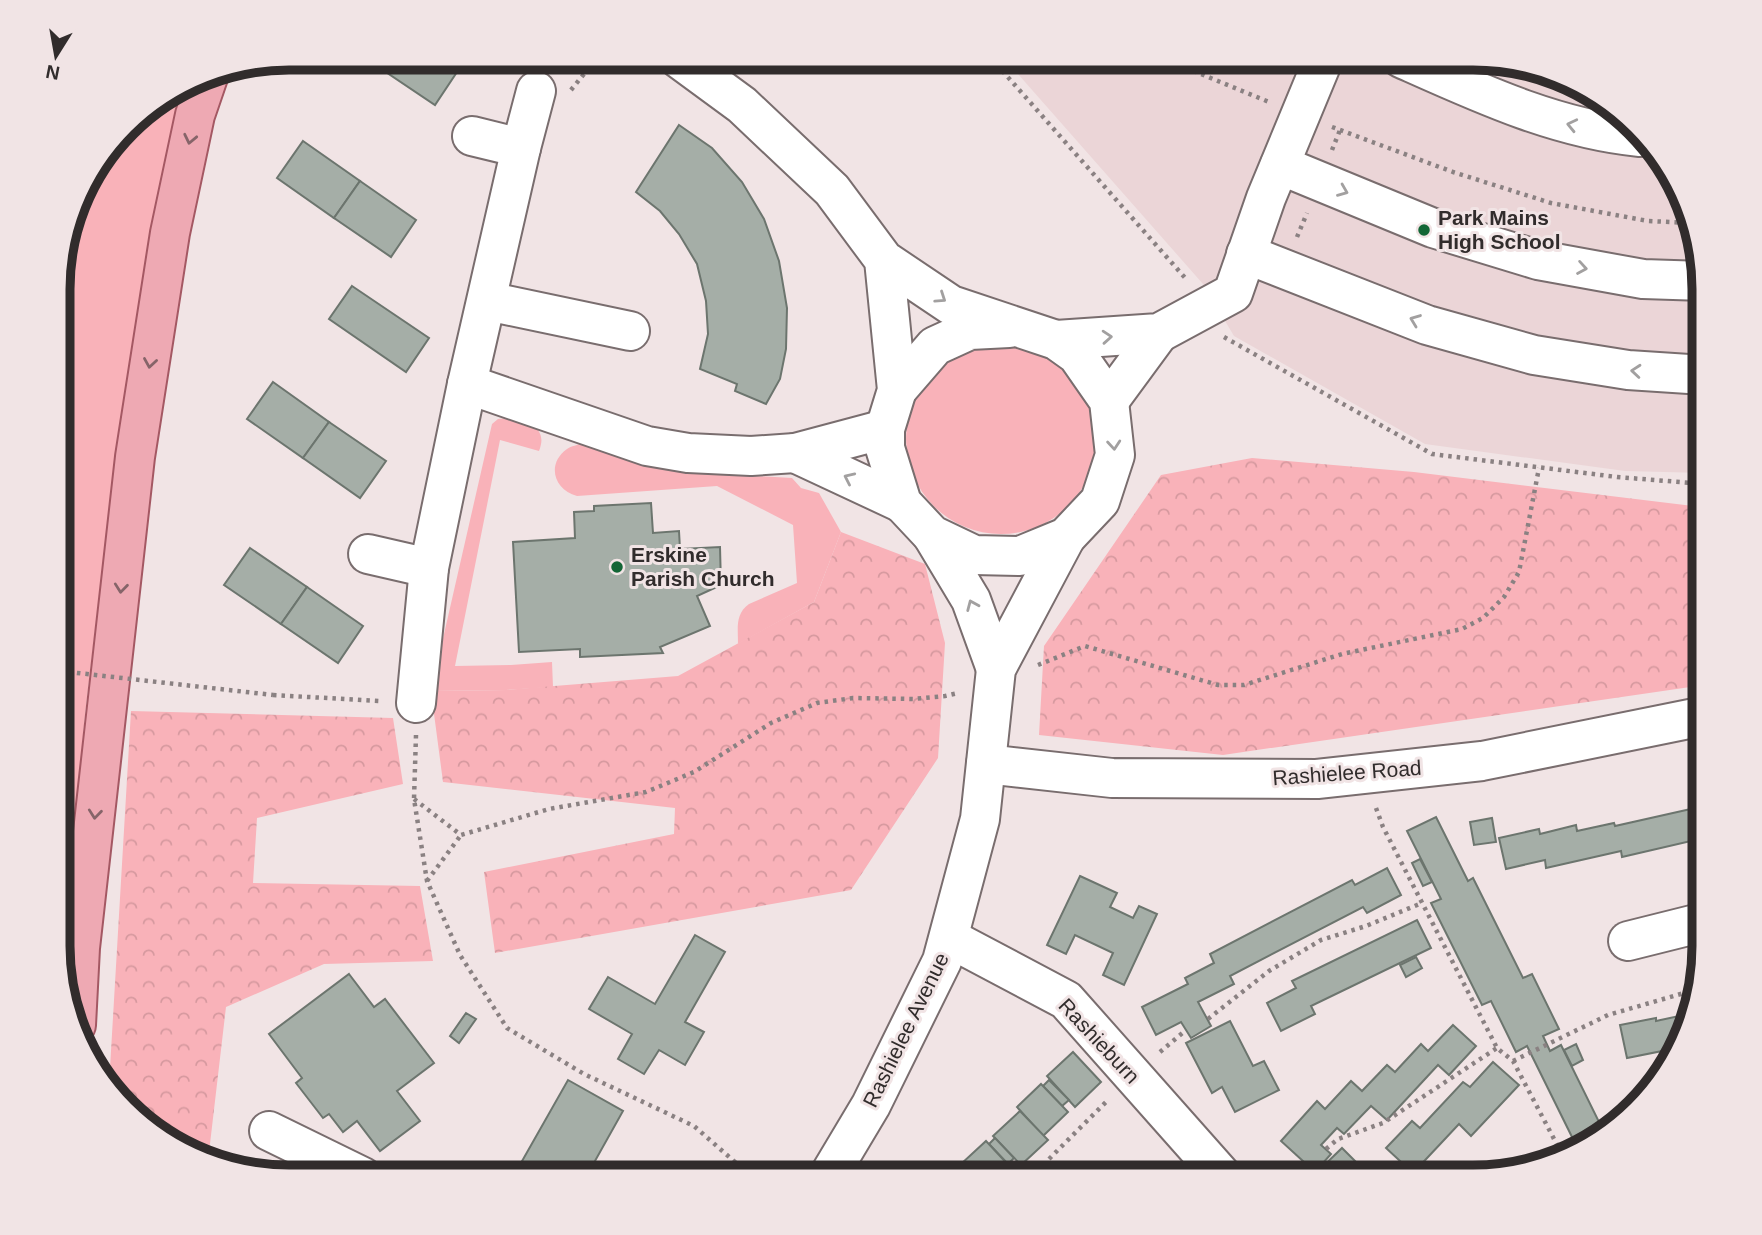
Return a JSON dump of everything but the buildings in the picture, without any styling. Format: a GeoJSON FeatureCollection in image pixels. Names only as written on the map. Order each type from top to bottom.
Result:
{"type":"FeatureCollection","features":[{"type":"Feature","properties":{"kind":"main road"},"geometry":{"type":"LineString","coordinates":[[77,1003],[80,948],[135,457],[170,233],[195,115],[204,87]]}},
{"type":"Feature","properties":{"kind":"street"},"geometry":{"type":"LineString","coordinates":[[694,70],[742,105],[832,190],[884,260],[951,305],[1056,340],[1077,355],[1109,401],[1115,455],[1100,501],[1066,537],[1020,556],[1009,556],[974,555],[932,535],[902,503],[796,453]]}},
{"type":"Feature","properties":{"kind":"street"},"geometry":{"type":"LineString","coordinates":[[1056,340],[1159,333],[1233,293],[1319,70]]}},
{"type":"Feature","properties":{"kind":"street"},"geometry":{"type":"LineString","coordinates":[[1428,70],[1562,123],[1630,136]]}},
{"type":"Feature","properties":{"kind":"street"},"geometry":{"type":"LineString","coordinates":[[416,703],[429,568],[467,384],[522,148],[552,93]]}},
{"type":"Feature","properties":{"kind":"street"},"geometry":{"type":"LineString","coordinates":[[472,136],[522,148]]}},
{"type":"Feature","properties":{"kind":"street"},"geometry":{"type":"LineString","coordinates":[[1280,166],[1433,228],[1538,260],[1643,279],[1692,281]]}},
{"type":"Feature","properties":{"kind":"street"},"geometry":{"type":"LineString","coordinates":[[1246,254],[1427,325],[1534,355],[1628,370],[1692,374]]}},
{"type":"Feature","properties":{"kind":"street"},"geometry":{"type":"LineString","coordinates":[[884,260],[897,390],[885,429],[885,448],[902,503]]}},
{"type":"Feature","properties":{"kind":"street"},"geometry":{"type":"LineString","coordinates":[[487,301],[630,331]]}},
{"type":"Feature","properties":{"kind":"street"},"geometry":{"type":"LineString","coordinates":[[897,390],[936,346],[970,330],[1018,327]]}},
{"type":"Feature","properties":{"kind":"street"},"geometry":{"type":"LineString","coordinates":[[1109,401],[1159,333]]}},
{"type":"Feature","properties":{"kind":"street"},"geometry":{"type":"LineString","coordinates":[[467,384],[646,446],[688,453],[751,456],[796,453],[885,429]]}},
{"type":"Feature","properties":{"kind":"street","name":"Rashielee Avenue"},"geometry":{"type":"LineString","coordinates":[[932,535],[971,600],[995,676]]}},
{"type":"Feature","properties":{"kind":"street","name":"Rashielee Avenue"},"geometry":{"type":"LineString","coordinates":[[835,1165],[871,1105],[942,961],[980,820],[995,676],[1066,537]]}},
{"type":"Feature","properties":{"kind":"street"},"geometry":{"type":"LineString","coordinates":[[368,554],[429,568]]}},
{"type":"Feature","properties":{"kind":"street","name":"Rashielee Road"},"geometry":{"type":"LineString","coordinates":[[986,764],[1112,778],[1317,779],[1482,761],[1692,718]]}},
{"type":"Feature","properties":{"kind":"street"},"geometry":{"type":"LineString","coordinates":[[1628,941],[1692,925]]}},
{"type":"Feature","properties":{"kind":"street","name":"Rashieburn"},"geometry":{"type":"LineString","coordinates":[[948,938],[1066,1000],[1212,1165]]}},
{"type":"Feature","properties":{"kind":"street"},"geometry":{"type":"LineString","coordinates":[[269,1131],[338,1165]]}},
{"type":"Feature","properties":{"kind":"path"},"geometry":{"type":"LineString","coordinates":[[552,93],[582,70]]}},
{"type":"Feature","properties":{"kind":"path"},"geometry":{"type":"LineString","coordinates":[[1002,70],[1197,291],[1225,339],[1432,454],[1618,477],[1692,483]]}},
{"type":"Feature","properties":{"kind":"path"},"geometry":{"type":"LineString","coordinates":[[1192,70],[1300,115],[1452,172],[1551,203],[1648,221],[1682,223]]}},
{"type":"Feature","properties":{"kind":"path"},"geometry":{"type":"LineString","coordinates":[[427,881],[461,835],[549,809],[646,793],[694,772],[771,723],[817,703],[853,698],[913,699],[945,696],[1085,646],[1218,685],[1244,685],[1342,654],[1462,629],[1483,618],[1504,597],[1519,572],[1539,468]]}},
{"type":"Feature","properties":{"kind":"path"},"geometry":{"type":"LineString","coordinates":[[70,672],[273,695],[416,703],[414,799],[427,881],[460,955],[507,1027],[584,1074],[694,1126],[738,1165]]}},
{"type":"Feature","properties":{"kind":"path"},"geometry":{"type":"LineString","coordinates":[[1363,774],[1383,827],[1497,1048],[1513,1061],[1558,1147]]}},
{"type":"Feature","properties":{"kind":"path"},"geometry":{"type":"LineString","coordinates":[[414,799],[461,835]]}},
{"type":"Feature","properties":{"kind":"path"},"geometry":{"type":"LineString","coordinates":[[1208,1019],[1269,971],[1321,940],[1366,926],[1422,903]]}},
{"type":"Feature","properties":{"kind":"path"},"geometry":{"type":"LineString","coordinates":[[1513,1061],[1608,1014],[1687,992]]}},
{"type":"Feature","properties":{"kind":"path"},"geometry":{"type":"LineString","coordinates":[[1326,1149],[1338,1139],[1383,1123],[1497,1048]]}},
{"type":"Feature","properties":{"kind":"shaded area","name":"Park Mains High School"},"geometry":{"type":"Polygon","coordinates":[[[1015,70],[1487,70],[1530,77],[1557,87],[1606,115],[1638,145],[1669,192],[1685,232],[1692,275],[1692,473],[1625,471],[1425,444],[1234,336],[1203,284],[1015,70]]]}},
{"type":"Feature","properties":{"kind":"green space"},"geometry":{"type":"Polygon","coordinates":[[[192,93],[145,285],[110,503],[70,872],[70,289],[74,246],[87,205],[107,167],[145,124],[179,99],[192,93]]]}},
{"type":"Feature","properties":{"kind":"green space"},"geometry":{"type":"Polygon","coordinates":[[[1001,344],[1037,351],[1068,372],[1089,403],[1096,439],[1089,475],[1068,506],[1037,527],[1001,534],[965,527],[934,506],[913,475],[906,439],[913,403],[934,372],[965,351],[1001,344]]]}},
{"type":"Feature","properties":{"kind":"green space"},"geometry":{"type":"Polygon","coordinates":[[[507,418],[534,426],[541,436],[541,443],[539,451],[500,440],[455,666],[552,662],[553,687],[431,691],[492,424],[498,419],[507,418]]]}},
{"type":"Feature","properties":{"kind":"green space"},"geometry":{"type":"Polygon","coordinates":[[[583,443],[653,464],[702,473],[792,478],[801,488],[819,493],[841,532],[814,602],[738,644],[741,612],[749,604],[797,583],[793,525],[717,486],[577,496],[569,493],[558,482],[556,462],[567,449],[583,443]]]}},
{"type":"Feature","properties":{"kind":"green space"},"geometry":{"type":"Polygon","coordinates":[[[1252,458],[1414,472],[1692,506],[1692,687],[1223,755],[1039,735],[1044,646],[1161,475],[1252,458]]]}},
{"type":"Feature","properties":{"kind":"green space"},"geometry":{"type":"Polygon","coordinates":[[[841,532],[925,564],[945,643],[938,758],[851,890],[495,953],[484,872],[674,834],[675,808],[443,782],[431,691],[506,690],[678,676],[814,602],[841,532]]]}},
{"type":"Feature","properties":{"kind":"green space"},"geometry":{"type":"Polygon","coordinates":[[[131,711],[393,718],[403,784],[257,818],[253,883],[420,886],[433,961],[324,964],[226,1007],[209,1150],[179,1136],[156,1120],[124,1090],[110,1072],[131,711]]]}},
{"type":"Feature","properties":{"kind":"place","name":"Park Mains High School"},"geometry":{"type":"Point","coordinates":[1424,230]}},
{"type":"Feature","properties":{"kind":"place","name":"Erskine Parish Church"},"geometry":{"type":"Point","coordinates":[617,567]}}]}
